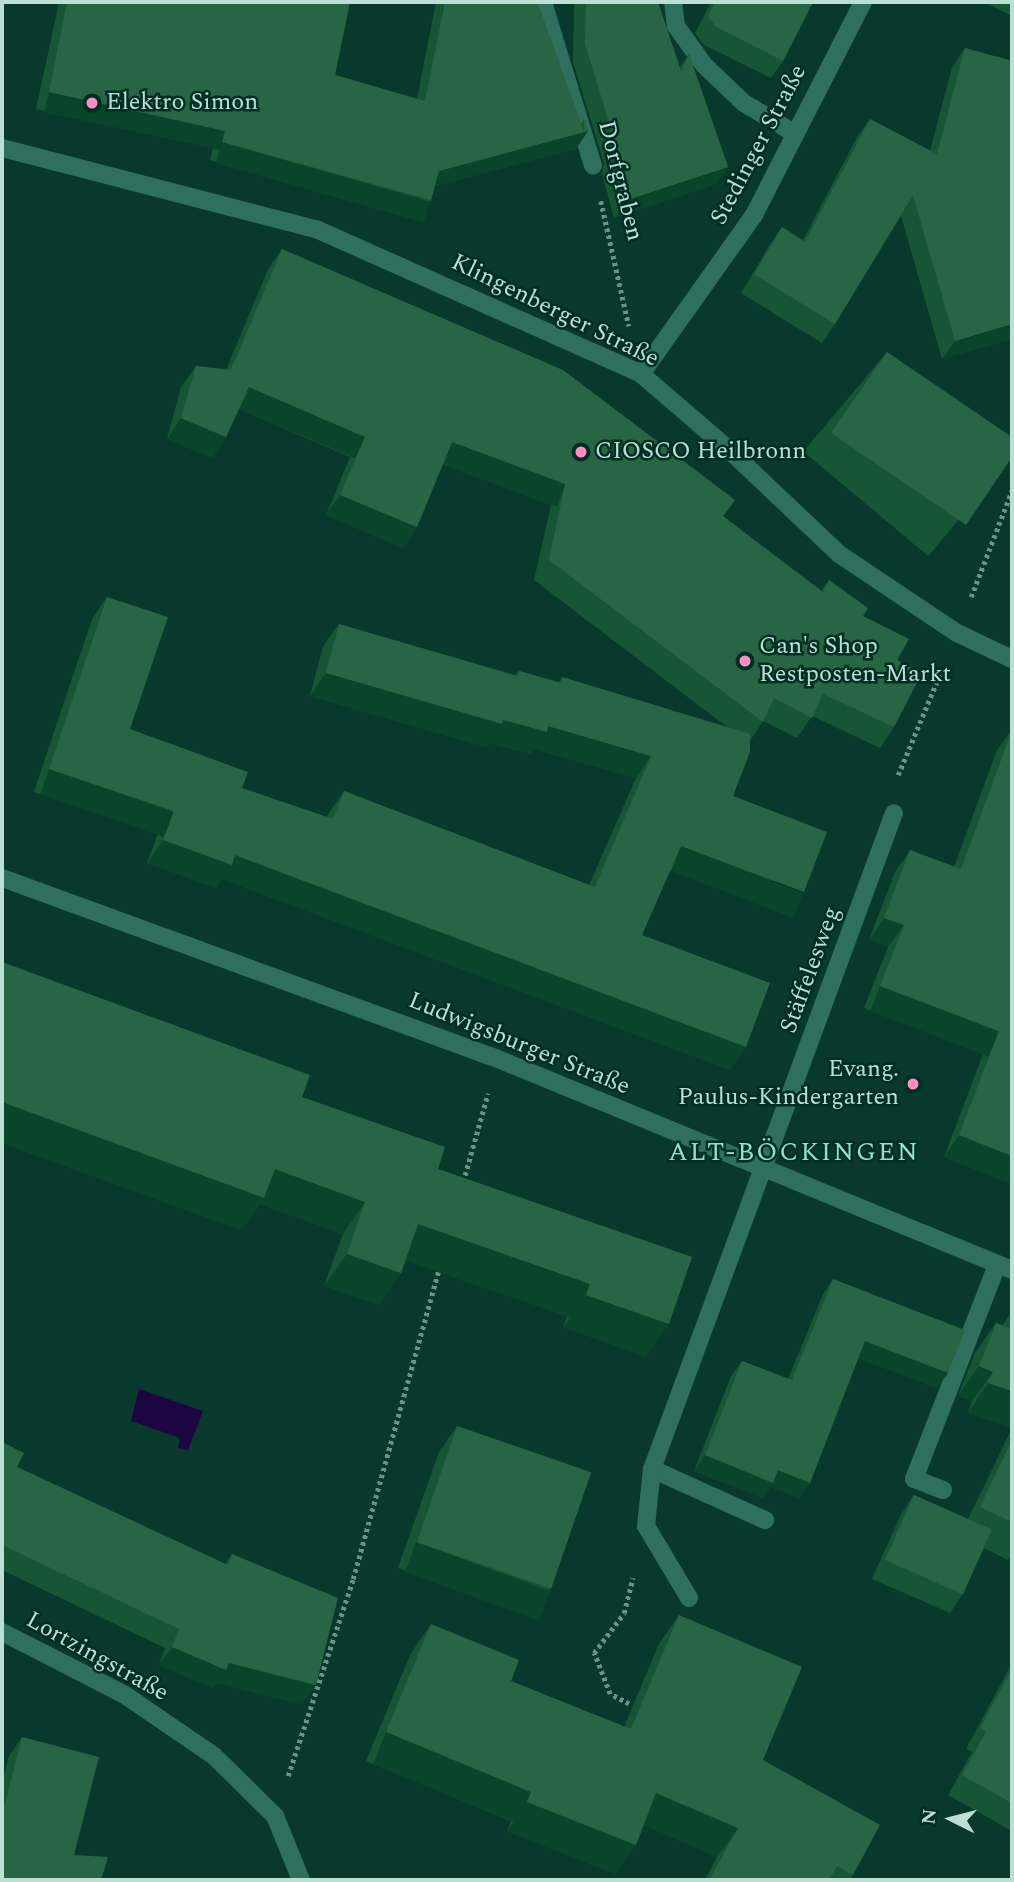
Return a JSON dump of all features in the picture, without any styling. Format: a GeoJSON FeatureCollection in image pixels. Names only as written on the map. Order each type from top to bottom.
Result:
{"type":"FeatureCollection","features":[{"type":"Feature","properties":{"kind":"street","name":"Dorfgraben"},"geometry":{"type":"LineString","coordinates":[[543,2],[593,166]]}},
{"type":"Feature","properties":{"kind":"street"},"geometry":{"type":"LineString","coordinates":[[673,2],[676,26],[705,66],[744,103],[794,133]]}},
{"type":"Feature","properties":{"kind":"street","name":"Stedinger Straße"},"geometry":{"type":"LineString","coordinates":[[641,374],[754,215],[863,2]]}},
{"type":"Feature","properties":{"kind":"street","name":"Klingenberger Straße"},"geometry":{"type":"LineString","coordinates":[[2,148],[316,229],[641,374],[726,447],[839,554],[957,633],[1012,659]]}},
{"type":"Feature","properties":{"kind":"street","name":"Stäffelesweg"},"geometry":{"type":"LineString","coordinates":[[646,1526],[652,1469],[764,1172],[894,813]]}},
{"type":"Feature","properties":{"kind":"street","name":"Ludwigsburger Straße"},"geometry":{"type":"LineString","coordinates":[[2,878],[498,1059],[764,1172],[1004,1267]]}},
{"type":"Feature","properties":{"kind":"street"},"geometry":{"type":"LineString","coordinates":[[943,1490],[914,1479],[1004,1267]]}},
{"type":"Feature","properties":{"kind":"street"},"geometry":{"type":"LineString","coordinates":[[652,1469],[765,1520]]}},
{"type":"Feature","properties":{"kind":"street"},"geometry":{"type":"LineString","coordinates":[[646,1526],[689,1598]]}},
{"type":"Feature","properties":{"kind":"street","name":"Lortzingstraße"},"geometry":{"type":"LineString","coordinates":[[2,1632],[125,1695],[214,1756],[275,1816],[301,1880]]}},
{"type":"Feature","properties":{"kind":"path","name":"Dorfgraben"},"geometry":{"type":"LineString","coordinates":[[593,166],[641,374]]}},
{"type":"Feature","properties":{"kind":"path"},"geometry":{"type":"LineString","coordinates":[[894,813],[889,796],[957,633],[1012,490]]}},
{"type":"Feature","properties":{"kind":"path"},"geometry":{"type":"LineString","coordinates":[[461,1192],[498,1059]]}},
{"type":"Feature","properties":{"kind":"path"},"geometry":{"type":"LineString","coordinates":[[275,1816],[353,1579],[442,1259]]}},
{"type":"Feature","properties":{"kind":"path"},"geometry":{"type":"LineString","coordinates":[[629,1704],[610,1695],[594,1653],[624,1613],[646,1526]]}},
{"type":"Feature","properties":{"kind":"shaded area"},"geometry":{"type":"Polygon","coordinates":[[[139,1389],[203,1411],[188,1450],[178,1448],[180,1438],[131,1421],[139,1389]]]}},
{"type":"Feature","properties":{"kind":"building"},"geometry":{"type":"Polygon","coordinates":[[[67,2],[350,2],[335,75],[425,101],[445,2],[537,2],[584,132],[584,119],[588,131],[439,171],[431,200],[222,142],[225,131],[49,92],[67,2]]]}},
{"type":"Feature","properties":{"kind":"building"},"geometry":{"type":"Polygon","coordinates":[[[586,2],[658,2],[681,71],[689,54],[728,167],[627,200],[614,155],[616,145],[585,44],[586,2]]]}},
{"type":"Feature","properties":{"kind":"building"},"geometry":{"type":"Polygon","coordinates":[[[715,2],[813,2],[783,61],[716,27],[708,16],[715,2]]]}},
{"type":"Feature","properties":{"kind":"building"},"geometry":{"type":"Polygon","coordinates":[[[965,48],[1012,61],[1012,324],[955,341],[913,195],[835,324],[754,274],[782,227],[805,242],[870,119],[937,154],[965,48]]]}},
{"type":"Feature","properties":{"kind":"building"},"geometry":{"type":"Polygon","coordinates":[[[282,249],[563,370],[735,500],[723,516],[823,592],[829,580],[868,608],[863,616],[909,639],[897,660],[922,673],[894,727],[823,694],[812,718],[774,698],[763,722],[549,560],[565,484],[452,442],[417,527],[340,495],[365,437],[249,387],[226,437],[181,418],[196,366],[231,370],[282,249]]]}},
{"type":"Feature","properties":{"kind":"building"},"geometry":{"type":"Polygon","coordinates":[[[887,352],[1012,437],[1012,457],[966,525],[831,433],[887,352]]]}},
{"type":"Feature","properties":{"kind":"building"},"geometry":{"type":"Polygon","coordinates":[[[107,597],[168,617],[130,729],[248,772],[242,788],[333,819],[344,791],[595,887],[651,756],[548,726],[547,732],[503,720],[502,724],[326,673],[339,624],[517,676],[519,671],[561,683],[562,677],[750,734],[750,752],[733,796],[827,832],[804,892],[681,846],[642,935],[770,983],[746,1047],[235,855],[232,865],[163,840],[174,811],[49,769],[107,597]]]}},
{"type":"Feature","properties":{"kind":"building"},"geometry":{"type":"Polygon","coordinates":[[[1012,730],[1012,1156],[959,1135],[999,1031],[880,986],[904,925],[884,918],[910,850],[961,869],[1012,730]]]}},
{"type":"Feature","properties":{"kind":"building"},"geometry":{"type":"Polygon","coordinates":[[[2,962],[310,1075],[302,1097],[445,1147],[438,1169],[692,1257],[669,1324],[586,1295],[590,1284],[418,1224],[401,1273],[347,1254],[365,1202],[275,1169],[264,1198],[2,1102],[2,962]]]}},
{"type":"Feature","properties":{"kind":"building"},"geometry":{"type":"Polygon","coordinates":[[[833,1279],[965,1330],[948,1373],[865,1341],[810,1483],[778,1470],[773,1483],[705,1455],[742,1361],[792,1380],[833,1279]]]}},
{"type":"Feature","properties":{"kind":"building"},"geometry":{"type":"Polygon","coordinates":[[[1012,1318],[1012,1391],[988,1383],[993,1372],[979,1366],[996,1323],[1009,1328],[1012,1318]]]}},
{"type":"Feature","properties":{"kind":"building"},"geometry":{"type":"Polygon","coordinates":[[[457,1426],[591,1472],[551,1589],[417,1542],[457,1426]]]}},
{"type":"Feature","properties":{"kind":"building"},"geometry":{"type":"Polygon","coordinates":[[[1012,1440],[1012,1522],[980,1507],[1012,1440]]]}},
{"type":"Feature","properties":{"kind":"building"},"geometry":{"type":"Polygon","coordinates":[[[2,1442],[24,1453],[17,1467],[228,1565],[232,1554],[338,1598],[316,1685],[229,1663],[226,1670],[172,1647],[179,1629],[2,1545],[2,1442]]]}},
{"type":"Feature","properties":{"kind":"building"},"geometry":{"type":"Polygon","coordinates":[[[914,1495],[992,1530],[963,1594],[885,1560],[914,1495]]]}},
{"type":"Feature","properties":{"kind":"building"},"geometry":{"type":"Polygon","coordinates":[[[679,1615],[802,1667],[763,1760],[880,1825],[853,1875],[837,1866],[829,1880],[709,1880],[738,1828],[656,1793],[636,1845],[527,1802],[531,1792],[386,1732],[431,1624],[519,1660],[511,1681],[631,1729],[679,1615]]]}},
{"type":"Feature","properties":{"kind":"building"},"geometry":{"type":"Polygon","coordinates":[[[1012,1669],[1012,1803],[962,1775],[986,1732],[980,1728],[1012,1669]]]}},
{"type":"Feature","properties":{"kind":"building"},"geometry":{"type":"Polygon","coordinates":[[[22,1737],[99,1757],[74,1855],[108,1857],[101,1880],[2,1880],[2,1815],[22,1737]]]}},
{"type":"Feature","properties":{"kind":"place","name":"Elektro Simon"},"geometry":{"type":"Point","coordinates":[92,103]}},
{"type":"Feature","properties":{"kind":"place","name":"CIOSCO Heilbronn"},"geometry":{"type":"Point","coordinates":[581,452]}},
{"type":"Feature","properties":{"kind":"place","name":"Can's Shop Restposten-Markt"},"geometry":{"type":"Point","coordinates":[745,661]}},
{"type":"Feature","properties":{"kind":"place","name":"Evang. Paulus-Kindergarten"},"geometry":{"type":"Point","coordinates":[913,1084]}},
{"type":"Feature","properties":{"kind":"district","name":"ALT-BÖCKINGEN"},"geometry":{"type":"Point","coordinates":[794,1153]}}]}
